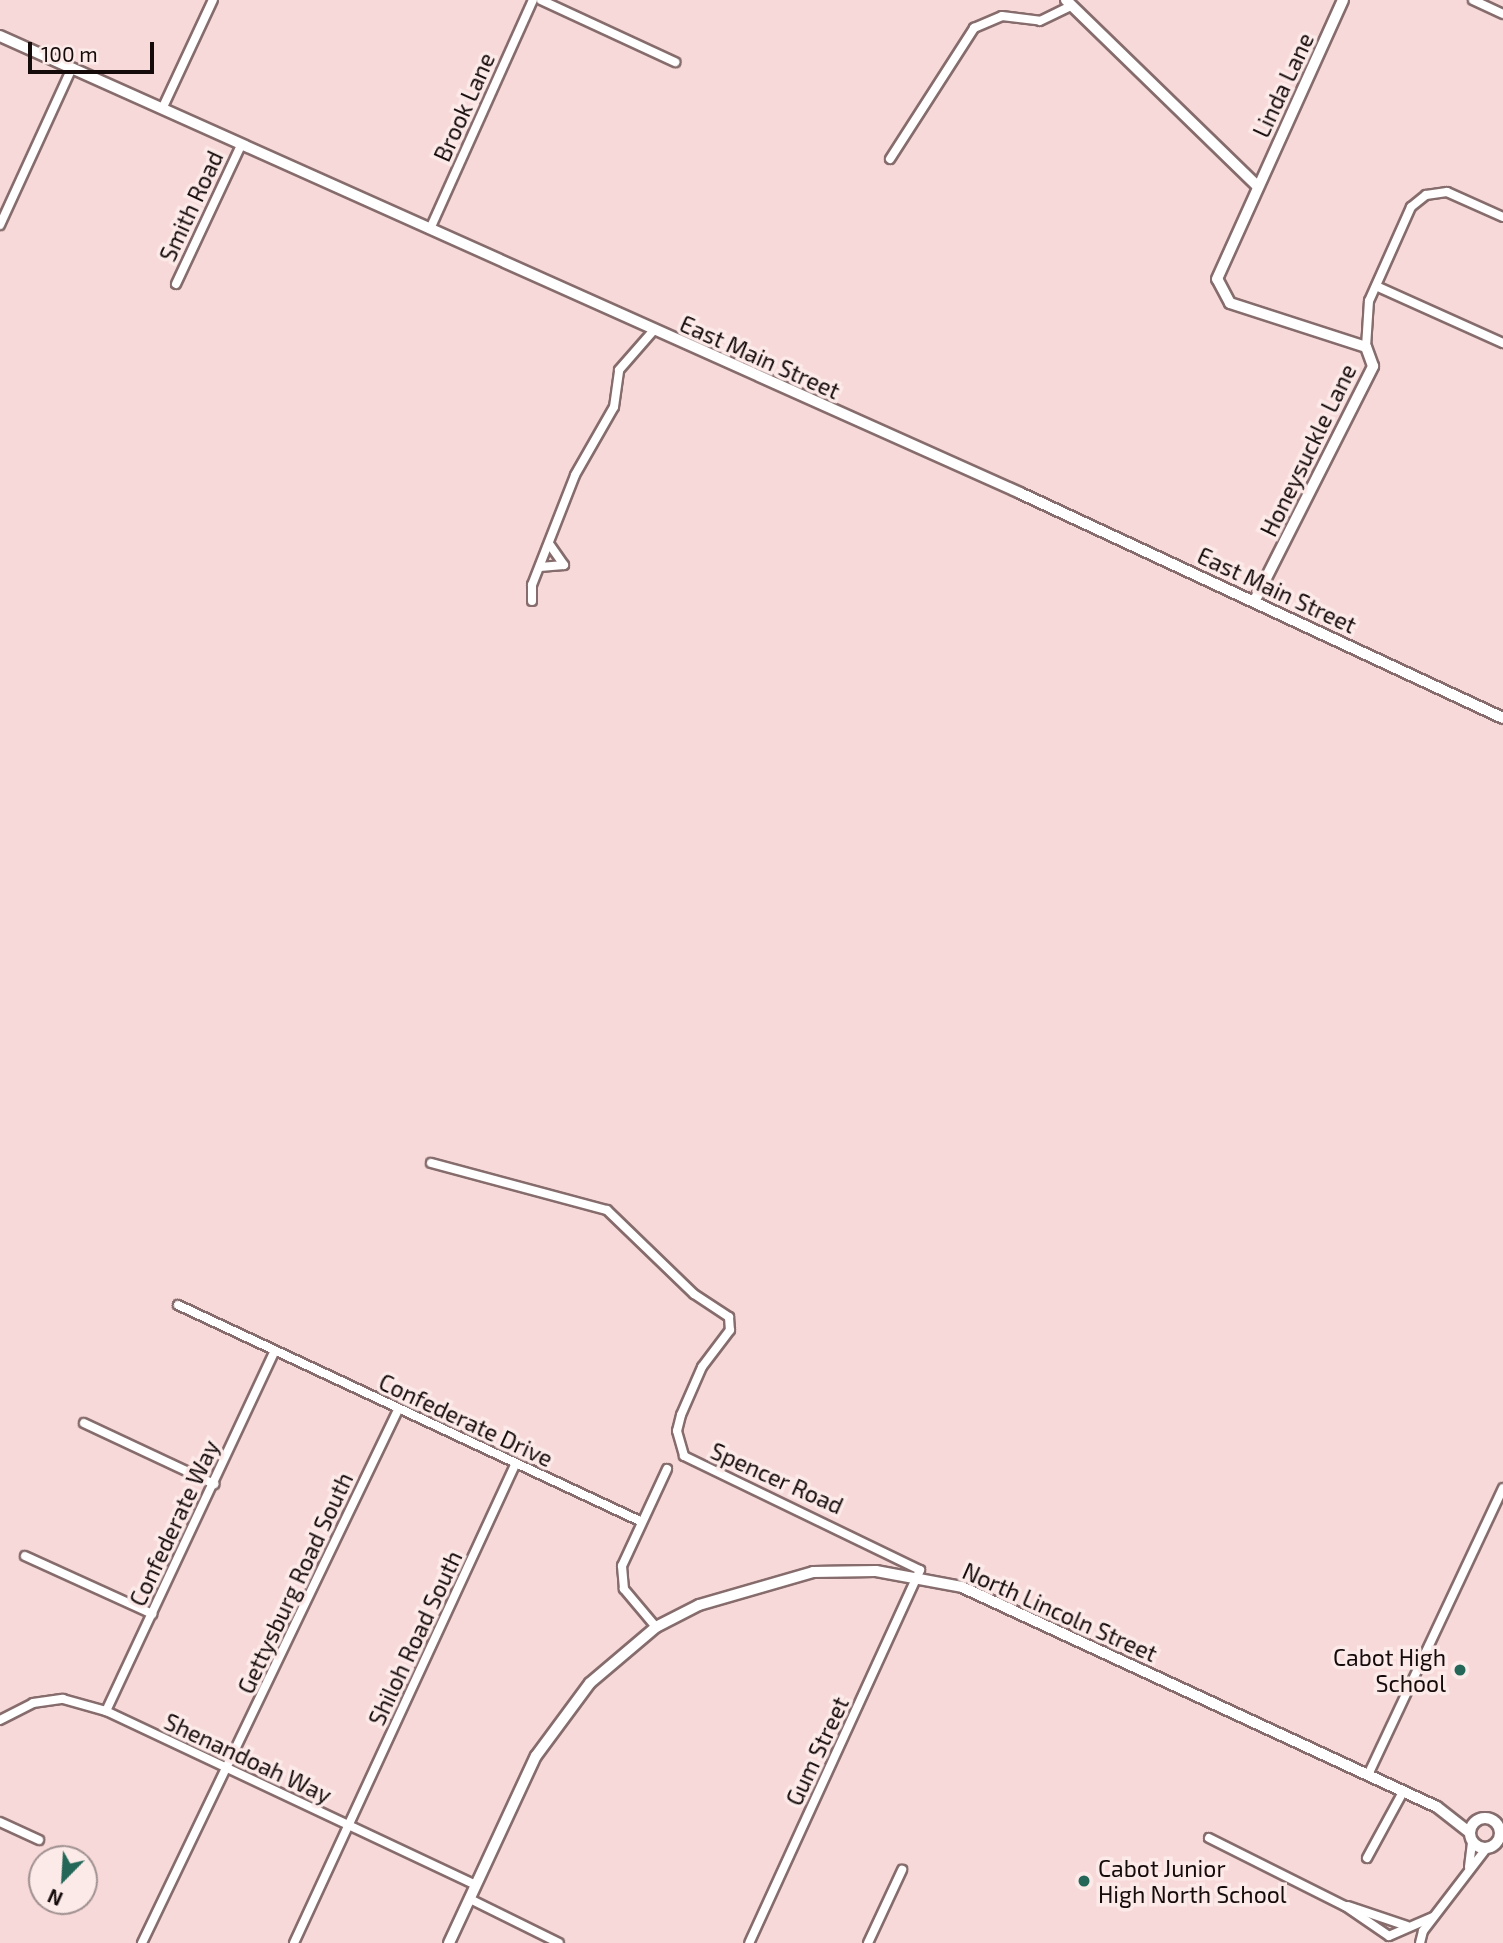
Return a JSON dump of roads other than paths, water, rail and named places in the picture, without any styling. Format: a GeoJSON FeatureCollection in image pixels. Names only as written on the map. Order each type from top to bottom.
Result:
{"type":"FeatureCollection","features":[{"type":"Feature","properties":{"kind":"street"},"geometry":{"type":"LineString","coordinates":[[163,107],[213,0]]}},
{"type":"Feature","properties":{"kind":"street","name":"Brook Lane"},"geometry":{"type":"LineString","coordinates":[[430,229],[533,0]]}},
{"type":"Feature","properties":{"kind":"street"},"geometry":{"type":"LineString","coordinates":[[541,0],[675,62]]}},
{"type":"Feature","properties":{"kind":"street","name":"Linda Lane"},"geometry":{"type":"LineString","coordinates":[[1257,186],[1343,0]]}},
{"type":"Feature","properties":{"kind":"street"},"geometry":{"type":"LineString","coordinates":[[1473,0],[1503,14]]}},
{"type":"Feature","properties":{"kind":"street"},"geometry":{"type":"LineString","coordinates":[[890,159],[974,28],[1002,16],[1040,21],[1069,3],[1257,186]]}},
{"type":"Feature","properties":{"kind":"street","name":"East Main Street"},"geometry":{"type":"LineString","coordinates":[[0,36],[1255,600],[1503,718]]}},
{"type":"Feature","properties":{"kind":"street"},"geometry":{"type":"LineString","coordinates":[[0,225],[72,68]]}},
{"type":"Feature","properties":{"kind":"street","name":"Smith Road"},"geometry":{"type":"LineString","coordinates":[[176,284],[241,145]]}},
{"type":"Feature","properties":{"kind":"street","name":"Honeysuckle Lane"},"geometry":{"type":"LineString","coordinates":[[1255,600],[1373,366],[1366,348],[1242,309],[1220,292],[1217,279],[1257,186]]}},
{"type":"Feature","properties":{"kind":"street"},"geometry":{"type":"LineString","coordinates":[[1366,348],[1376,286],[1411,207],[1426,195],[1447,192],[1503,217]]}},
{"type":"Feature","properties":{"kind":"street"},"geometry":{"type":"LineString","coordinates":[[1376,286],[1503,343]]}},
{"type":"Feature","properties":{"kind":"street"},"geometry":{"type":"LineString","coordinates":[[532,601],[540,567],[575,475],[611,416],[619,370],[653,331]]}},
{"type":"Feature","properties":{"kind":"street"},"geometry":{"type":"LineString","coordinates":[[540,567],[564,565],[550,544]]}},
{"type":"Feature","properties":{"kind":"street","name":"Spencer Road"},"geometry":{"type":"LineString","coordinates":[[431,1163],[580,1198],[621,1222],[694,1294],[729,1317],[730,1330],[702,1367],[681,1415],[677,1431],[684,1456],[897,1554],[914,1563],[921,1576]]}},
{"type":"Feature","properties":{"kind":"street","name":"Confederate Drive"},"geometry":{"type":"LineString","coordinates":[[178,1306],[642,1522]]}},
{"type":"Feature","properties":{"kind":"street","name":"Confederate Way"},"geometry":{"type":"LineString","coordinates":[[106,1711],[275,1351]]}},
{"type":"Feature","properties":{"kind":"street","name":"Gettysburg Road South"},"geometry":{"type":"LineString","coordinates":[[142,1943],[227,1772],[398,1410]]}},
{"type":"Feature","properties":{"kind":"street"},"geometry":{"type":"LineString","coordinates":[[84,1423],[214,1484]]}},
{"type":"Feature","properties":{"kind":"street","name":"Shiloh Road South"},"geometry":{"type":"LineString","coordinates":[[295,1943],[515,1465]]}},
{"type":"Feature","properties":{"kind":"street"},"geometry":{"type":"LineString","coordinates":[[656,1627],[622,1577],[642,1522],[667,1469]]}},
{"type":"Feature","properties":{"kind":"street"},"geometry":{"type":"LineString","coordinates":[[1368,1775],[1503,1488]]}},
{"type":"Feature","properties":{"kind":"street"},"geometry":{"type":"LineString","coordinates":[[26,1556],[152,1614]]}},
{"type":"Feature","properties":{"kind":"street","name":"North Lincoln Street"},"geometry":{"type":"LineString","coordinates":[[449,1943],[536,1756],[570,1706],[656,1627],[728,1593],[788,1576],[839,1570],[921,1576],[1004,1604],[1437,1807],[1472,1832]]}},
{"type":"Feature","properties":{"kind":"street","name":"Gum Street"},"geometry":{"type":"LineString","coordinates":[[749,1943],[921,1576]]}},
{"type":"Feature","properties":{"kind":"street","name":"Shenandoah Way"},"geometry":{"type":"LineString","coordinates":[[0,1720],[33,1703],[63,1699],[106,1711],[227,1772],[476,1885]]}},
{"type":"Feature","properties":{"kind":"street"},"geometry":{"type":"LineString","coordinates":[[1367,1858],[1403,1792]]}},
{"type":"Feature","properties":{"kind":"street"},"geometry":{"type":"LineString","coordinates":[[1209,1838],[1345,1906],[1407,1926],[1420,1939],[1469,1867],[1486,1849],[1501,1840],[1492,1819],[1472,1832]]}},
{"type":"Feature","properties":{"kind":"street"},"geometry":{"type":"LineString","coordinates":[[0,1822],[39,1840]]}},
{"type":"Feature","properties":{"kind":"street"},"geometry":{"type":"LineString","coordinates":[[1472,1832],[1486,1849]]}},
{"type":"Feature","properties":{"kind":"street"},"geometry":{"type":"LineString","coordinates":[[1469,1867],[1472,1832]]}},
{"type":"Feature","properties":{"kind":"street"},"geometry":{"type":"LineString","coordinates":[[868,1943],[902,1870]]}},
{"type":"Feature","properties":{"kind":"street"},"geometry":{"type":"LineString","coordinates":[[470,1899],[559,1943]]}},
{"type":"Feature","properties":{"kind":"street"},"geometry":{"type":"LineString","coordinates":[[1345,1906],[1389,1940],[1407,1926],[1433,1917]]}},
{"type":"Feature","properties":{"kind":"place","name":"Cabot High School"},"geometry":{"type":"Point","coordinates":[1460,1670]}},
{"type":"Feature","properties":{"kind":"place","name":"Cabot Junior High North School"},"geometry":{"type":"Point","coordinates":[1084,1881]}}]}
